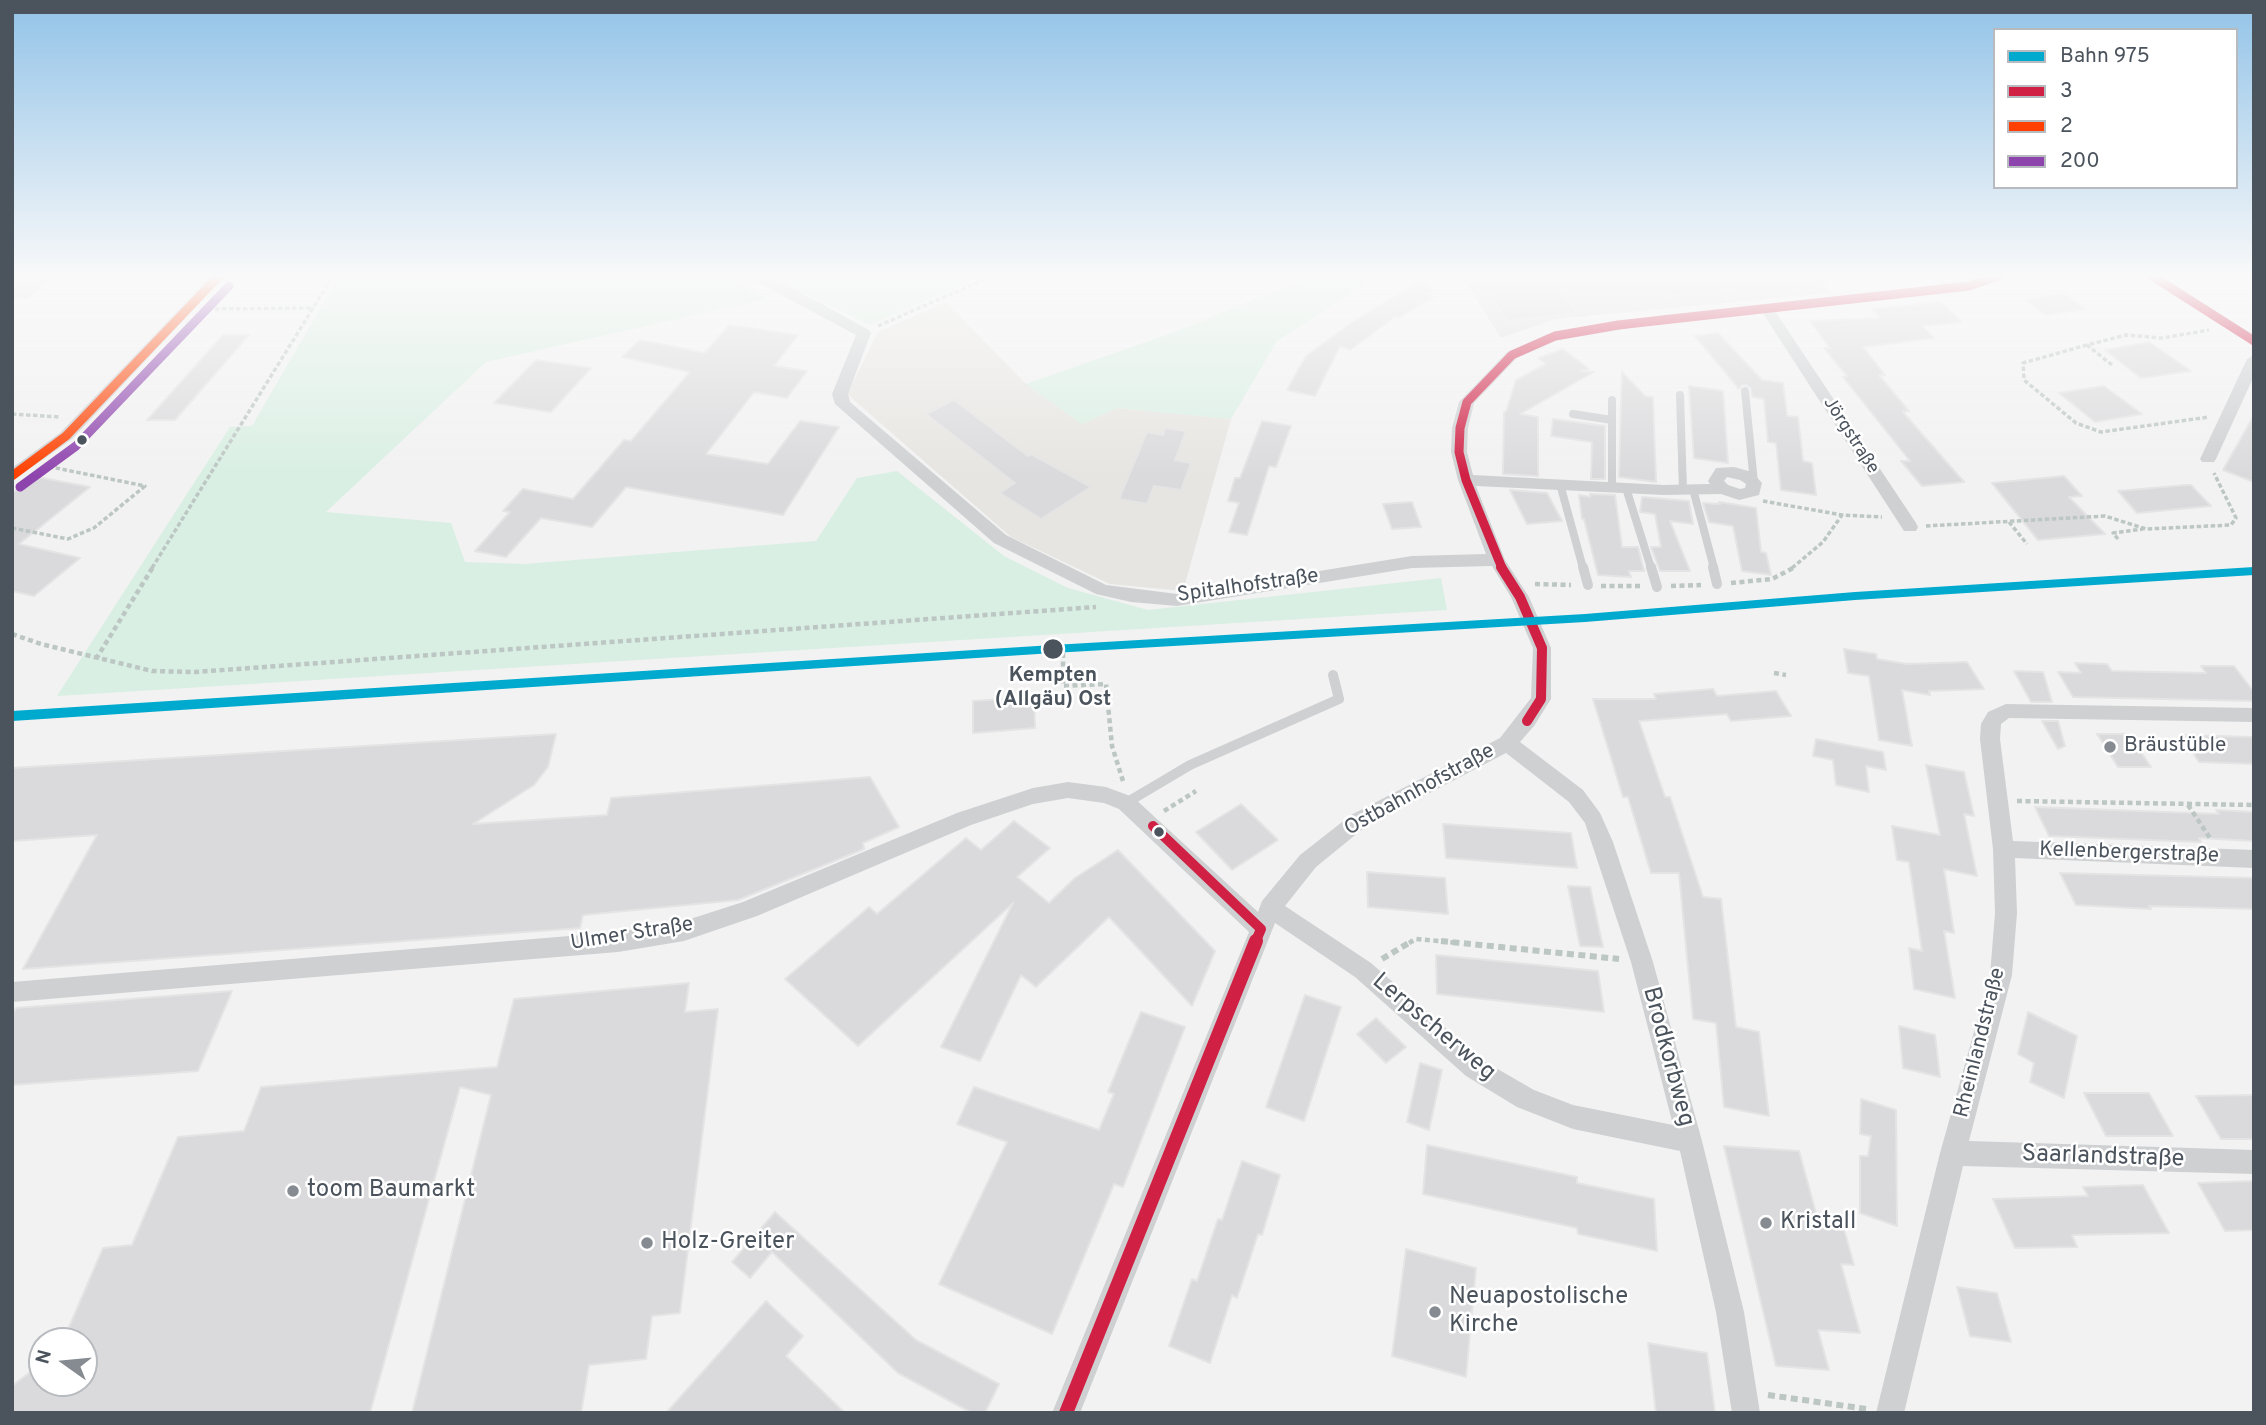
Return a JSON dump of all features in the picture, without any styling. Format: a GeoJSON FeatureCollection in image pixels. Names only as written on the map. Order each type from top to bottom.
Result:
{"type":"FeatureCollection","features":[{"type":"Feature","properties":{"kind":"street"},"geometry":{"type":"LineString","coordinates":[[12,476],[66,436],[155,342]]}},
{"type":"Feature","properties":{"kind":"street","name":"Spitalhofstraße"},"geometry":{"type":"LineString","coordinates":[[860,342],[840,394],[843,404],[1000,539],[1102,590],[1131,596],[1177,600],[1412,562],[1497,559]]}},
{"type":"Feature","properties":{"kind":"street","name":"Ostbahnhofstraße"},"geometry":{"type":"LineString","coordinates":[[1066,1413],[1265,918],[1308,860],[1358,821],[1507,743],[1527,721],[1541,699],[1542,648],[1513,583],[1497,559],[1466,480],[1459,452],[1460,428],[1467,402],[1512,355],[1540,342]]}},
{"type":"Feature","properties":{"kind":"street","name":"Jörgstraße"},"geometry":{"type":"LineString","coordinates":[[1789,342],[1906,522]]}},
{"type":"Feature","properties":{"kind":"street"},"geometry":{"type":"LineString","coordinates":[[2208,459],[2254,359]]}},
{"type":"Feature","properties":{"kind":"street"},"geometry":{"type":"LineString","coordinates":[[1466,480],[1619,488],[1722,489],[1716,478],[1727,471],[1746,476],[1752,488]]}},
{"type":"Feature","properties":{"kind":"street","name":"Rheinlandstraße"},"geometry":{"type":"LineString","coordinates":[[1890,1412],[1953,1153],[2001,975],[2006,913],[2004,849],[1990,739],[1991,724],[1995,717],[2006,710],[2062,715],[2254,715]]}},
{"type":"Feature","properties":{"kind":"street","name":"Brodkorbweg"},"geometry":{"type":"LineString","coordinates":[[1507,743],[1576,796],[1593,819],[1603,842],[1642,962],[1690,1141],[1730,1312],[1744,1402]]}},
{"type":"Feature","properties":{"kind":"street","name":"Ulmer Straße"},"geometry":{"type":"LineString","coordinates":[[12,992],[618,942],[684,930],[749,909],[964,819],[1033,796],[1068,790],[1133,799],[1265,918]]}},
{"type":"Feature","properties":{"kind":"street","name":"Kellenbergerstraße"},"geometry":{"type":"LineString","coordinates":[[2004,849],[2254,859]]}},
{"type":"Feature","properties":{"kind":"street","name":"Lerpscherweg"},"geometry":{"type":"LineString","coordinates":[[1265,918],[1363,970],[1474,1069],[1526,1099],[1573,1117],[1690,1141]]}},
{"type":"Feature","properties":{"kind":"street","name":"Saarlandstraße"},"geometry":{"type":"LineString","coordinates":[[1953,1153],[2254,1162]]}},
{"type":"Feature","properties":{"kind":"lane"},"geometry":{"type":"LineString","coordinates":[[1745,391],[1752,488]]}},
{"type":"Feature","properties":{"kind":"lane"},"geometry":{"type":"LineString","coordinates":[[1679,395],[1688,489],[1704,525],[1717,584]]}},
{"type":"Feature","properties":{"kind":"lane"},"geometry":{"type":"LineString","coordinates":[[1612,400],[1619,488],[1657,587]]}},
{"type":"Feature","properties":{"kind":"lane"},"geometry":{"type":"LineString","coordinates":[[1573,414],[1612,420]]}},
{"type":"Feature","properties":{"kind":"lane"},"geometry":{"type":"LineString","coordinates":[[1560,484],[1588,585]]}},
{"type":"Feature","properties":{"kind":"lane"},"geometry":{"type":"LineString","coordinates":[[1133,799],[1190,765],[1339,699],[1333,675]]}},
{"type":"Feature","properties":{"kind":"path"},"geometry":{"type":"LineString","coordinates":[[96,659],[293,342]]}},
{"type":"Feature","properties":{"kind":"path"},"geometry":{"type":"LineString","coordinates":[[2097,342],[2023,363],[2024,380],[2076,424],[2101,432],[2185,419]]}},
{"type":"Feature","properties":{"kind":"path"},"geometry":{"type":"LineString","coordinates":[[2087,345],[2112,365]]}},
{"type":"Feature","properties":{"kind":"path"},"geometry":{"type":"LineString","coordinates":[[12,414],[82,418]]}},
{"type":"Feature","properties":{"kind":"path"},"geometry":{"type":"LineString","coordinates":[[2119,539],[2113,533],[2231,525],[2236,518],[2208,459]]}},
{"type":"Feature","properties":{"kind":"path"},"geometry":{"type":"LineString","coordinates":[[12,528],[68,540],[94,528],[145,486],[31,463]]}},
{"type":"Feature","properties":{"kind":"path"},"geometry":{"type":"LineString","coordinates":[[1752,488],[1766,503],[1906,522],[2105,516],[2146,529]]}},
{"type":"Feature","properties":{"kind":"path"},"geometry":{"type":"LineString","coordinates":[[1513,583],[1657,587],[1772,579],[1796,566],[1823,542],[1842,515]]}},
{"type":"Feature","properties":{"kind":"path"},"geometry":{"type":"LineString","coordinates":[[2008,521],[2027,544]]}},
{"type":"Feature","properties":{"kind":"path"},"geometry":{"type":"LineString","coordinates":[[12,634],[96,659],[152,671],[195,672],[1107,607],[1131,596]]}},
{"type":"Feature","properties":{"kind":"path"},"geometry":{"type":"LineString","coordinates":[[1063,653],[1063,686],[1106,684],[1112,746],[1120,780],[1133,799],[1165,811],[1196,791]]}},
{"type":"Feature","properties":{"kind":"path"},"geometry":{"type":"LineString","coordinates":[[1774,673],[1786,675]]}},
{"type":"Feature","properties":{"kind":"path"},"geometry":{"type":"LineString","coordinates":[[2018,801],[2254,805]]}},
{"type":"Feature","properties":{"kind":"path"},"geometry":{"type":"LineString","coordinates":[[2188,804],[2224,858]]}},
{"type":"Feature","properties":{"kind":"path"},"geometry":{"type":"LineString","coordinates":[[1363,970],[1416,940],[1642,962]]}},
{"type":"Feature","properties":{"kind":"path"},"geometry":{"type":"LineString","coordinates":[[1744,1402],[1890,1412]]}},
{"type":"Feature","properties":{"kind":"shaded area"},"geometry":{"type":"Polygon","coordinates":[[[873,342],[986,342],[1026,384],[1082,424],[1117,408],[1231,419],[1183,591],[1110,584],[1011,537],[847,394],[873,342]]]}},
{"type":"Feature","properties":{"kind":"green space"},"geometry":{"type":"Polygon","coordinates":[[[300,342],[573,342],[486,362],[326,512],[451,523],[465,562],[524,564],[816,541],[857,478],[897,471],[1004,556],[1068,588],[1148,610],[1441,578],[1447,610],[57,696],[230,427],[252,426],[300,342]]]}},
{"type":"Feature","properties":{"kind":"green space"},"geometry":{"type":"Polygon","coordinates":[[[1144,342],[1276,342],[1231,419],[1117,408],[1082,424],[1026,384],[1144,342]]]}},
{"type":"Feature","properties":{"kind":"building"},"geometry":{"type":"Polygon","coordinates":[[[216,342],[242,342],[175,420],[147,420],[216,342]]]}},
{"type":"Feature","properties":{"kind":"building"},"geometry":{"type":"Polygon","coordinates":[[[637,342],[652,342],[705,353],[714,342],[792,342],[774,366],[807,371],[787,398],[754,392],[706,454],[768,464],[800,421],[839,427],[783,515],[626,487],[592,527],[541,518],[506,557],[475,551],[510,512],[503,511],[523,489],[573,499],[624,440],[631,441],[690,372],[622,357],[637,342]]]}},
{"type":"Feature","properties":{"kind":"building"},"geometry":{"type":"Polygon","coordinates":[[[1325,342],[1360,342],[1350,350],[1340,346],[1315,396],[1287,390],[1306,356],[1325,342]]]}},
{"type":"Feature","properties":{"kind":"building"},"geometry":{"type":"Polygon","coordinates":[[[1700,342],[1727,342],[1762,380],[1783,383],[1787,416],[1798,417],[1803,461],[1812,463],[1816,495],[1781,490],[1776,443],[1768,442],[1764,399],[1752,397],[1751,388],[1747,385],[1742,385],[1739,389],[1700,342]]]}},
{"type":"Feature","properties":{"kind":"building"},"geometry":{"type":"Polygon","coordinates":[[[1826,342],[1898,342],[1863,347],[1885,375],[1879,375],[1909,411],[1903,412],[1964,482],[1922,486],[1901,461],[1910,461],[1843,377],[1847,376],[1824,348],[1830,348],[1826,342]]]}},
{"type":"Feature","properties":{"kind":"building"},"geometry":{"type":"Polygon","coordinates":[[[2150,342],[2191,371],[2141,378],[2105,350],[2150,342]]]}},
{"type":"Feature","properties":{"kind":"building"},"geometry":{"type":"Polygon","coordinates":[[[1563,349],[1589,369],[1581,371],[1594,372],[1520,414],[1538,417],[1538,476],[1503,474],[1504,412],[1516,380],[1546,364],[1538,358],[1563,349]]]}},
{"type":"Feature","properties":{"kind":"building"},"geometry":{"type":"Polygon","coordinates":[[[536,360],[591,368],[551,412],[494,403],[536,360]]]}},
{"type":"Feature","properties":{"kind":"building"},"geometry":{"type":"Polygon","coordinates":[[[1622,372],[1645,396],[1653,397],[1656,482],[1619,477],[1622,372]]]}},
{"type":"Feature","properties":{"kind":"building"},"geometry":{"type":"Polygon","coordinates":[[[1689,386],[1723,391],[1728,463],[1694,458],[1689,386]]]}},
{"type":"Feature","properties":{"kind":"building"},"geometry":{"type":"Polygon","coordinates":[[[2104,386],[2142,414],[2095,422],[2059,393],[2104,386]]]}},
{"type":"Feature","properties":{"kind":"building"},"geometry":{"type":"Polygon","coordinates":[[[954,400],[1028,456],[1031,454],[1091,487],[1041,519],[1000,493],[1015,483],[926,414],[954,400]]]}},
{"type":"Feature","properties":{"kind":"building"},"geometry":{"type":"Polygon","coordinates":[[[2254,415],[2254,482],[2223,470],[2254,415]]]}},
{"type":"Feature","properties":{"kind":"building"},"geometry":{"type":"Polygon","coordinates":[[[1553,419],[1605,426],[1605,479],[1591,479],[1592,442],[1551,436],[1553,419]]]}},
{"type":"Feature","properties":{"kind":"building"},"geometry":{"type":"Polygon","coordinates":[[[1262,421],[1291,426],[1276,467],[1269,466],[1247,535],[1229,532],[1239,503],[1228,501],[1235,478],[1240,478],[1262,421]]]}},
{"type":"Feature","properties":{"kind":"building"},"geometry":{"type":"Polygon","coordinates":[[[1165,428],[1186,431],[1175,460],[1191,463],[1181,490],[1154,486],[1147,504],[1119,499],[1147,432],[1163,435],[1165,428]]]}},
{"type":"Feature","properties":{"kind":"building"},"geometry":{"type":"Polygon","coordinates":[[[2064,476],[2082,496],[2069,497],[2105,534],[2038,540],[1992,483],[2064,476]]]}},
{"type":"Feature","properties":{"kind":"building"},"geometry":{"type":"Polygon","coordinates":[[[37,477],[90,487],[19,544],[80,558],[34,596],[12,591],[12,493],[37,477]]]}},
{"type":"Feature","properties":{"kind":"building"},"geometry":{"type":"Polygon","coordinates":[[[2191,485],[2211,506],[2137,513],[2118,491],[2191,485]]]}},
{"type":"Feature","properties":{"kind":"building"},"geometry":{"type":"Polygon","coordinates":[[[1510,490],[1547,493],[1562,521],[1527,524],[1510,490]]]}},
{"type":"Feature","properties":{"kind":"building"},"geometry":{"type":"Polygon","coordinates":[[[1590,494],[1615,495],[1622,547],[1638,547],[1644,571],[1629,571],[1631,577],[1598,575],[1582,519],[1579,495],[1590,497],[1590,494]]]}},
{"type":"Feature","properties":{"kind":"building"},"geometry":{"type":"Polygon","coordinates":[[[1642,497],[1689,501],[1693,524],[1670,521],[1690,571],[1660,571],[1651,547],[1661,547],[1655,514],[1640,512],[1642,497]]]}},
{"type":"Feature","properties":{"kind":"building"},"geometry":{"type":"Polygon","coordinates":[[[1412,502],[1421,527],[1392,529],[1383,504],[1412,502]]]}},
{"type":"Feature","properties":{"kind":"building"},"geometry":{"type":"Polygon","coordinates":[[[1719,502],[1756,508],[1761,552],[1766,553],[1771,575],[1742,571],[1733,526],[1709,522],[1703,503],[1720,504],[1719,502]]]}},
{"type":"Feature","properties":{"kind":"building"},"geometry":{"type":"Polygon","coordinates":[[[1844,649],[1876,654],[1877,659],[1907,664],[1967,662],[1984,689],[1929,691],[1930,695],[1902,690],[1912,746],[1879,740],[1869,676],[1848,673],[1844,649]]]}},
{"type":"Feature","properties":{"kind":"building"},"geometry":{"type":"Polygon","coordinates":[[[2075,663],[2107,664],[2112,671],[2206,673],[2201,666],[2234,666],[2254,692],[2254,701],[2073,697],[2058,672],[2081,673],[2075,663]]]}},
{"type":"Feature","properties":{"kind":"building"},"geometry":{"type":"Polygon","coordinates":[[[2014,671],[2043,672],[2052,702],[2031,702],[2014,671]]]}},
{"type":"Feature","properties":{"kind":"building"},"geometry":{"type":"Polygon","coordinates":[[[1713,689],[1717,696],[1776,691],[1791,716],[1731,721],[1727,714],[1639,721],[1665,797],[1670,797],[1703,897],[1721,899],[1736,1027],[1759,1032],[1769,1116],[1724,1107],[1716,1023],[1693,1019],[1679,873],[1651,873],[1628,797],[1623,797],[1593,699],[1656,699],[1654,694],[1713,689]]]}},
{"type":"Feature","properties":{"kind":"building"},"geometry":{"type":"Polygon","coordinates":[[[1034,697],[1035,728],[973,733],[973,701],[1034,697]]]}},
{"type":"Feature","properties":{"kind":"building"},"geometry":{"type":"Polygon","coordinates":[[[2042,721],[2058,721],[2065,746],[2058,749],[2042,721]]]}},
{"type":"Feature","properties":{"kind":"building"},"geometry":{"type":"Polygon","coordinates":[[[556,734],[548,767],[534,785],[473,824],[607,815],[611,798],[870,777],[899,827],[863,843],[864,849],[738,900],[583,915],[580,928],[23,969],[97,835],[12,841],[12,768],[556,734]]]}},
{"type":"Feature","properties":{"kind":"building"},"geometry":{"type":"Polygon","coordinates":[[[2097,734],[2129,734],[2151,767],[2118,767],[2097,734]]]}},
{"type":"Feature","properties":{"kind":"building"},"geometry":{"type":"Polygon","coordinates":[[[2181,735],[2254,737],[2254,764],[2199,762],[2181,735]]]}},
{"type":"Feature","properties":{"kind":"building"},"geometry":{"type":"Polygon","coordinates":[[[1816,739],[1883,752],[1886,770],[1866,766],[1869,792],[1836,785],[1833,760],[1813,756],[1816,739]]]}},
{"type":"Feature","properties":{"kind":"building"},"geometry":{"type":"Polygon","coordinates":[[[1926,765],[1964,772],[1974,816],[1964,814],[1977,876],[1944,869],[1954,933],[1944,931],[1955,998],[1914,989],[1909,948],[1922,951],[1909,862],[1897,860],[1892,826],[1940,835],[1926,765]]]}},
{"type":"Feature","properties":{"kind":"building"},"geometry":{"type":"Polygon","coordinates":[[[1241,804],[1278,840],[1232,870],[1196,832],[1241,804]]]}},
{"type":"Feature","properties":{"kind":"building"},"geometry":{"type":"Polygon","coordinates":[[[2035,807],[2219,814],[2216,810],[2254,812],[2254,841],[2199,838],[2201,842],[2049,836],[2035,807]]]}},
{"type":"Feature","properties":{"kind":"building"},"geometry":{"type":"Polygon","coordinates":[[[1014,821],[1050,848],[1017,877],[1049,903],[1075,878],[1118,850],[1215,951],[1192,1006],[1109,917],[1036,987],[1021,975],[980,1061],[941,1047],[1013,903],[858,1046],[785,979],[869,907],[877,914],[966,838],[981,850],[1014,821]]]}},
{"type":"Feature","properties":{"kind":"building"},"geometry":{"type":"Polygon","coordinates":[[[1443,824],[1571,833],[1577,868],[1446,858],[1443,824]]]}},
{"type":"Feature","properties":{"kind":"building"},"geometry":{"type":"Polygon","coordinates":[[[1367,872],[1445,878],[1448,914],[1368,907],[1367,872]]]}},
{"type":"Feature","properties":{"kind":"building"},"geometry":{"type":"Polygon","coordinates":[[[2060,873],[2254,878],[2254,909],[2149,906],[2151,909],[2076,905],[2060,873]]]}},
{"type":"Feature","properties":{"kind":"building"},"geometry":{"type":"Polygon","coordinates":[[[1568,886],[1590,887],[1603,947],[1580,946],[1568,886]]]}},
{"type":"Feature","properties":{"kind":"building"},"geometry":{"type":"Polygon","coordinates":[[[1436,955],[1598,971],[1604,1012],[1437,994],[1436,955]]]}},
{"type":"Feature","properties":{"kind":"building"},"geometry":{"type":"Polygon","coordinates":[[[689,983],[685,1012],[718,1009],[680,1313],[652,1316],[646,1359],[589,1365],[581,1413],[412,1413],[491,1095],[460,1087],[370,1413],[12,1413],[12,1386],[28,1374],[28,1397],[98,1397],[98,1327],[69,1327],[103,1248],[132,1245],[178,1137],[244,1131],[261,1087],[497,1067],[514,999],[689,983]]]}},
{"type":"Feature","properties":{"kind":"building"},"geometry":{"type":"Polygon","coordinates":[[[232,991],[198,1071],[12,1085],[12,1015],[16,1008],[232,991]]]}},
{"type":"Feature","properties":{"kind":"building"},"geometry":{"type":"Polygon","coordinates":[[[1305,995],[1341,1007],[1304,1121],[1266,1107],[1305,995]]]}},
{"type":"Feature","properties":{"kind":"building"},"geometry":{"type":"Polygon","coordinates":[[[1141,1012],[1185,1027],[1123,1187],[1114,1184],[1052,1334],[939,1284],[1007,1142],[957,1124],[974,1087],[1099,1130],[1114,1094],[1108,1092],[1141,1012]]]}},
{"type":"Feature","properties":{"kind":"building"},"geometry":{"type":"Polygon","coordinates":[[[2028,1012],[2077,1036],[2064,1098],[2030,1082],[2034,1063],[2018,1054],[2028,1012]]]}},
{"type":"Feature","properties":{"kind":"building"},"geometry":{"type":"Polygon","coordinates":[[[1376,1018],[1406,1047],[1386,1063],[1357,1034],[1376,1018]]]}},
{"type":"Feature","properties":{"kind":"building"},"geometry":{"type":"Polygon","coordinates":[[[1899,1026],[1935,1035],[1940,1077],[1903,1068],[1899,1026]]]}},
{"type":"Feature","properties":{"kind":"building"},"geometry":{"type":"Polygon","coordinates":[[[1420,1063],[1442,1070],[1429,1130],[1407,1122],[1420,1063]]]}},
{"type":"Feature","properties":{"kind":"building"},"geometry":{"type":"Polygon","coordinates":[[[2084,1093],[2149,1093],[2173,1136],[2106,1136],[2084,1093]]]}},
{"type":"Feature","properties":{"kind":"building"},"geometry":{"type":"Polygon","coordinates":[[[2254,1095],[2254,1139],[2221,1139],[2196,1096],[2254,1095]]]}},
{"type":"Feature","properties":{"kind":"building"},"geometry":{"type":"Polygon","coordinates":[[[1861,1099],[1896,1110],[1897,1226],[1860,1213],[1860,1156],[1868,1156],[1871,1136],[1860,1134],[1861,1099]]]}},
{"type":"Feature","properties":{"kind":"building"},"geometry":{"type":"Polygon","coordinates":[[[1427,1145],[1577,1177],[1577,1183],[1654,1199],[1657,1251],[1578,1234],[1577,1228],[1423,1194],[1427,1145]]]}},
{"type":"Feature","properties":{"kind":"building"},"geometry":{"type":"Polygon","coordinates":[[[1724,1146],[1799,1151],[1818,1220],[1842,1222],[1854,1265],[1841,1264],[1860,1333],[1818,1330],[1829,1370],[1776,1366],[1724,1146]]]}},
{"type":"Feature","properties":{"kind":"building"},"geometry":{"type":"Polygon","coordinates":[[[1242,1161],[1280,1175],[1262,1235],[1258,1234],[1237,1298],[1232,1295],[1210,1363],[1169,1346],[1192,1279],[1197,1281],[1218,1219],[1222,1220],[1242,1161]]]}},
{"type":"Feature","properties":{"kind":"building"},"geometry":{"type":"Polygon","coordinates":[[[2254,1181],[2254,1230],[2225,1231],[2198,1183],[2254,1181]]]}},
{"type":"Feature","properties":{"kind":"building"},"geometry":{"type":"Polygon","coordinates":[[[2143,1185],[2169,1233],[2072,1235],[2077,1247],[2015,1248],[1993,1199],[2088,1196],[2083,1187],[2143,1185]]]}},
{"type":"Feature","properties":{"kind":"building"},"geometry":{"type":"Polygon","coordinates":[[[775,1212],[916,1340],[999,1384],[985,1413],[972,1413],[898,1373],[772,1252],[750,1278],[732,1262],[775,1212]]]}},
{"type":"Feature","properties":{"kind":"building","name":"Neuapostolische Kirche"},"geometry":{"type":"Polygon","coordinates":[[[1406,1249],[1476,1268],[1466,1377],[1392,1356],[1406,1249]]]}},
{"type":"Feature","properties":{"kind":"building"},"geometry":{"type":"Polygon","coordinates":[[[1957,1287],[1997,1293],[2011,1342],[1970,1336],[1957,1287]]]}},
{"type":"Feature","properties":{"kind":"building"},"geometry":{"type":"Polygon","coordinates":[[[766,1301],[803,1336],[786,1356],[845,1413],[666,1413],[766,1301]]]}},
{"type":"Feature","properties":{"kind":"building"},"geometry":{"type":"Polygon","coordinates":[[[1648,1343],[1707,1353],[1715,1413],[1656,1413],[1648,1343]]]}},
{"type":"Feature","properties":{"kind":"rail line","name":"975"},"geometry":{"type":"LineString","coordinates":[[12,716],[1053,649],[1585,618],[1855,596],[2254,571]]}},
{"type":"Feature","properties":{"kind":"transit line","name":"2"},"geometry":{"type":"LineString","coordinates":[[12,476],[66,436],[155,342]]}},
{"type":"Feature","properties":{"kind":"transit line","name":"200"},"geometry":{"type":"LineString","coordinates":[[20,487],[76,446],[175,342]]}},
{"type":"Feature","properties":{"kind":"transit line","name":"3"},"geometry":{"type":"LineString","coordinates":[[1527,721],[1541,699],[1542,648],[1520,597],[1497,560],[1466,480],[1459,452],[1460,428],[1467,402],[1512,355],[1540,342]]}},
{"type":"Feature","properties":{"kind":"transit line","name":"3"},"geometry":{"type":"LineString","coordinates":[[1153,826],[1261,929]]}},
{"type":"Feature","properties":{"kind":"transit line","name":"3"},"geometry":{"type":"LineString","coordinates":[[1066,1413],[1261,929]]}},
{"type":"Feature","properties":{"kind":"place","name":"Kempten (Allgäu) Ost"},"geometry":{"type":"Point","coordinates":[1053,649]}},
{"type":"Feature","properties":{"kind":"place","name":"Bräustüble"},"geometry":{"type":"Point","coordinates":[2110,747]}},
{"type":"Feature","properties":{"kind":"place","name":"toom Baumarkt"},"geometry":{"type":"Point","coordinates":[293,1191]}},
{"type":"Feature","properties":{"kind":"place","name":"Kristall"},"geometry":{"type":"Point","coordinates":[1766,1223]}},
{"type":"Feature","properties":{"kind":"place","name":"Holz-Greiter"},"geometry":{"type":"Point","coordinates":[647,1243]}},
{"type":"Feature","properties":{"kind":"place","name":"Neuapostolische Kirche"},"geometry":{"type":"Point","coordinates":[1435,1312]}}]}
